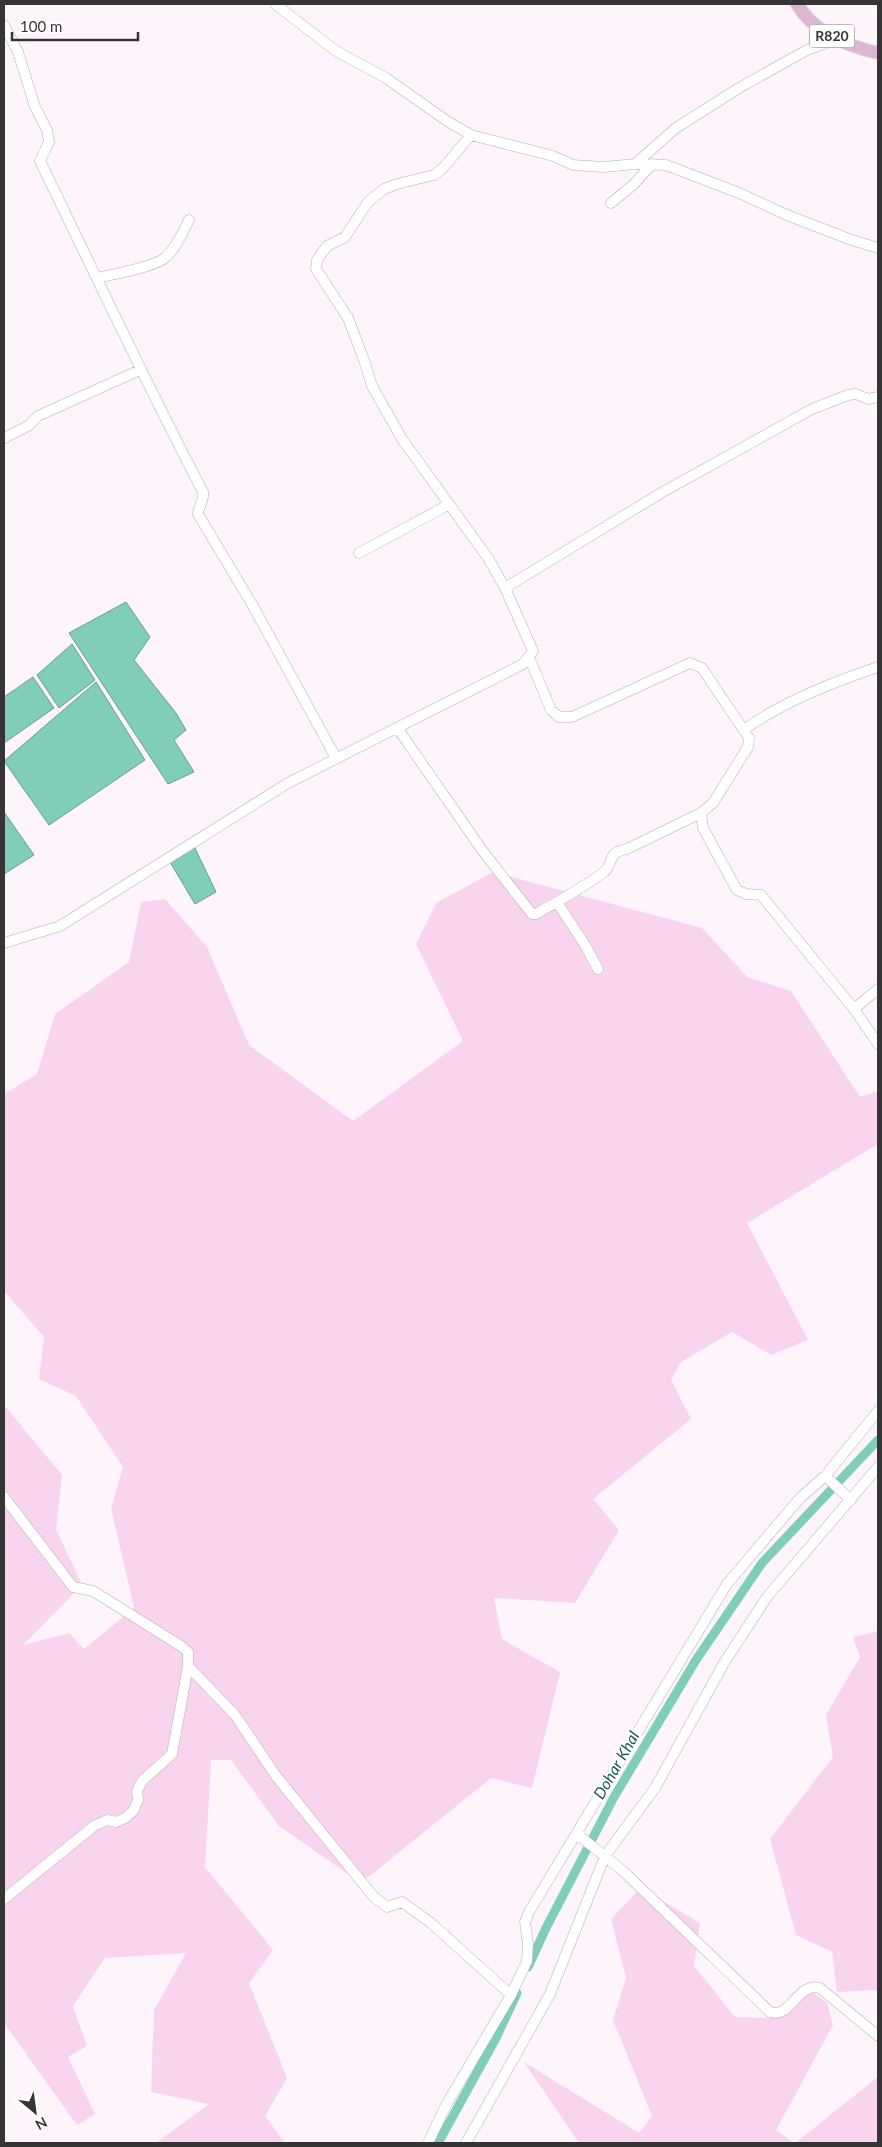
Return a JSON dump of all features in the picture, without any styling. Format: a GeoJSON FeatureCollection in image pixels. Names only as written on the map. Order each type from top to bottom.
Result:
{"type":"FeatureCollection","features":[{"type":"Feature","properties":{"kind":"main road","name":"R820"},"geometry":{"type":"LineString","coordinates":[[796,4],[816,27],[854,48],[878,53]]}},
{"type":"Feature","properties":{"kind":"street"},"geometry":{"type":"LineString","coordinates":[[275,4],[336,51],[386,78],[447,121],[471,135],[553,156],[573,165],[604,167],[635,164],[666,165],[814,225],[878,248]]}},
{"type":"Feature","properties":{"kind":"street"},"geometry":{"type":"LineString","coordinates":[[4,25],[18,52],[35,107],[47,130],[49,142],[40,161],[98,278],[140,370],[203,492],[204,498],[198,514],[254,606],[336,758]]}},
{"type":"Feature","properties":{"kind":"street"},"geometry":{"type":"LineString","coordinates":[[635,164],[676,128],[739,88],[807,50],[837,39]]}},
{"type":"Feature","properties":{"kind":"street"},"geometry":{"type":"LineString","coordinates":[[4,943],[60,926],[288,783],[398,729],[523,664],[533,651],[505,588],[488,558],[402,439],[372,386],[348,318],[316,270],[317,260],[327,246],[345,237],[368,202],[384,189],[434,175],[443,168],[471,135]]}},
{"type":"Feature","properties":{"kind":"street"},"geometry":{"type":"LineString","coordinates":[[611,203],[652,164]]}},
{"type":"Feature","properties":{"kind":"street"},"geometry":{"type":"LineString","coordinates":[[98,278],[165,259],[176,246],[189,220]]}},
{"type":"Feature","properties":{"kind":"street"},"geometry":{"type":"LineString","coordinates":[[4,438],[28,426],[38,416],[140,370]]}},
{"type":"Feature","properties":{"kind":"street"},"geometry":{"type":"LineString","coordinates":[[505,588],[661,493],[812,409],[848,394],[856,394],[868,399],[878,397]]}},
{"type":"Feature","properties":{"kind":"street"},"geometry":{"type":"LineString","coordinates":[[359,553],[448,505]]}},
{"type":"Feature","properties":{"kind":"street"},"geometry":{"type":"LineString","coordinates":[[398,729],[482,850],[532,914],[536,914],[557,902],[606,870],[612,855],[616,852],[627,849],[701,813],[713,803],[748,747],[750,738],[745,729],[702,668],[690,663],[572,718],[559,717],[551,710],[529,657]]}},
{"type":"Feature","properties":{"kind":"street"},"geometry":{"type":"LineString","coordinates":[[745,729],[758,719],[805,696],[878,667]]}},
{"type":"Feature","properties":{"kind":"street"},"geometry":{"type":"LineString","coordinates":[[701,813],[703,828],[737,890],[746,894],[761,895],[854,1010],[878,1044]]}},
{"type":"Feature","properties":{"kind":"street"},"geometry":{"type":"LineString","coordinates":[[557,902],[598,969]]}},
{"type":"Feature","properties":{"kind":"street"},"geometry":{"type":"LineString","coordinates":[[854,1010],[878,988]]}},
{"type":"Feature","properties":{"kind":"street"},"geometry":{"type":"LineString","coordinates":[[428,2143],[446,2104],[511,1995],[526,1961],[528,1944],[526,1922],[529,1912],[578,1835],[727,1584],[800,1498],[827,1477],[878,1411]]}},
{"type":"Feature","properties":{"kind":"street"},"geometry":{"type":"LineString","coordinates":[[466,2143],[550,1994],[603,1855],[655,1788],[724,1663],[767,1597],[847,1496],[878,1467]]}},
{"type":"Feature","properties":{"kind":"street"},"geometry":{"type":"LineString","coordinates":[[827,1477],[847,1496]]}},
{"type":"Feature","properties":{"kind":"street"},"geometry":{"type":"LineString","coordinates":[[4,1497],[73,1587],[93,1591],[188,1652],[188,1666],[172,1754],[142,1781],[137,1791],[138,1800],[133,1811],[125,1818],[116,1822],[107,1820],[94,1826],[4,1899]]}},
{"type":"Feature","properties":{"kind":"street"},"geometry":{"type":"LineString","coordinates":[[188,1666],[235,1715],[276,1776],[373,1896],[387,1907],[402,1902],[431,1923],[511,1995]]}},
{"type":"Feature","properties":{"kind":"street"},"geometry":{"type":"LineString","coordinates":[[578,1835],[603,1855],[770,2012],[776,2014],[782,2012],[806,1988],[813,1986],[820,1988],[878,2036]]}},
{"type":"Feature","properties":{"kind":"shaded area"},"geometry":{"type":"Polygon","coordinates":[[[126,602],[150,637],[134,660],[176,713],[186,730],[174,740],[194,772],[168,784],[69,633],[126,602]]]}},
{"type":"Feature","properties":{"kind":"shaded area"},"geometry":{"type":"Polygon","coordinates":[[[72,644],[95,680],[59,708],[37,675],[72,644]]]}},
{"type":"Feature","properties":{"kind":"shaded area"},"geometry":{"type":"Polygon","coordinates":[[[33,677],[54,708],[4,743],[4,697],[33,677]]]}},
{"type":"Feature","properties":{"kind":"shaded area"},"geometry":{"type":"Polygon","coordinates":[[[96,682],[145,760],[49,825],[4,761],[96,682]]]}},
{"type":"Feature","properties":{"kind":"shaded area"},"geometry":{"type":"Polygon","coordinates":[[[4,812],[34,855],[4,874],[4,812]]]}},
{"type":"Feature","properties":{"kind":"shaded area"},"geometry":{"type":"Polygon","coordinates":[[[193,844],[216,892],[195,904],[170,862],[193,844]]]}},
{"type":"Feature","properties":{"kind":"shaded area"},"geometry":{"type":"Polygon","coordinates":[[[493,872],[702,928],[747,977],[791,991],[860,1097],[878,1091],[878,1144],[747,1223],[808,1340],[771,1355],[732,1332],[681,1362],[671,1380],[691,1419],[593,1499],[619,1530],[575,1603],[494,1598],[502,1639],[560,1672],[532,1788],[491,1778],[361,1883],[279,1826],[231,1760],[211,1760],[205,1867],[273,1950],[249,1983],[287,2078],[265,2116],[285,2143],[156,2143],[209,2104],[151,2092],[154,2010],[186,1953],[105,1958],[73,2006],[87,2046],[68,2057],[95,2114],[77,2125],[4,2023],[4,1405],[62,1475],[56,1529],[82,1585],[23,1645],[69,1633],[84,1649],[134,1608],[111,1508],[123,1467],[76,1396],[39,1379],[44,1337],[4,1291],[4,1094],[37,1074],[55,1014],[129,962],[141,902],[165,899],[207,947],[249,1045],[353,1121],[463,1041],[416,944],[436,903],[493,872]]]}},
{"type":"Feature","properties":{"kind":"shaded area"},"geometry":{"type":"Polygon","coordinates":[[[878,1631],[878,1990],[837,1992],[832,1952],[796,1935],[770,1839],[833,1757],[826,1715],[860,1657],[853,1637],[878,1631]]]}},
{"type":"Feature","properties":{"kind":"shaded area"},"geometry":{"type":"Polygon","coordinates":[[[641,1888],[700,1923],[694,1966],[735,2017],[777,2018],[810,1990],[827,2003],[833,2025],[776,2130],[794,2143],[579,2143],[524,2062],[639,2133],[652,2116],[613,2020],[626,1978],[611,1919],[641,1888]]]}},
{"type":"Feature","properties":{"kind":"shaded area"},"geometry":{"type":"Polygon","coordinates":[[[878,2077],[878,2143],[795,2143],[878,2077]]]}},
{"type":"Feature","properties":{"kind":"waterway","name":"Dohar Khal"},"geometry":{"type":"LineString","coordinates":[[528,1967],[546,1928],[614,1797],[696,1660],[762,1563],[878,1440]]}},
{"type":"Feature","properties":{"kind":"waterway","name":"Dohar Khal"},"geometry":{"type":"LineString","coordinates":[[438,2143],[496,2038],[517,1993]]}}]}
